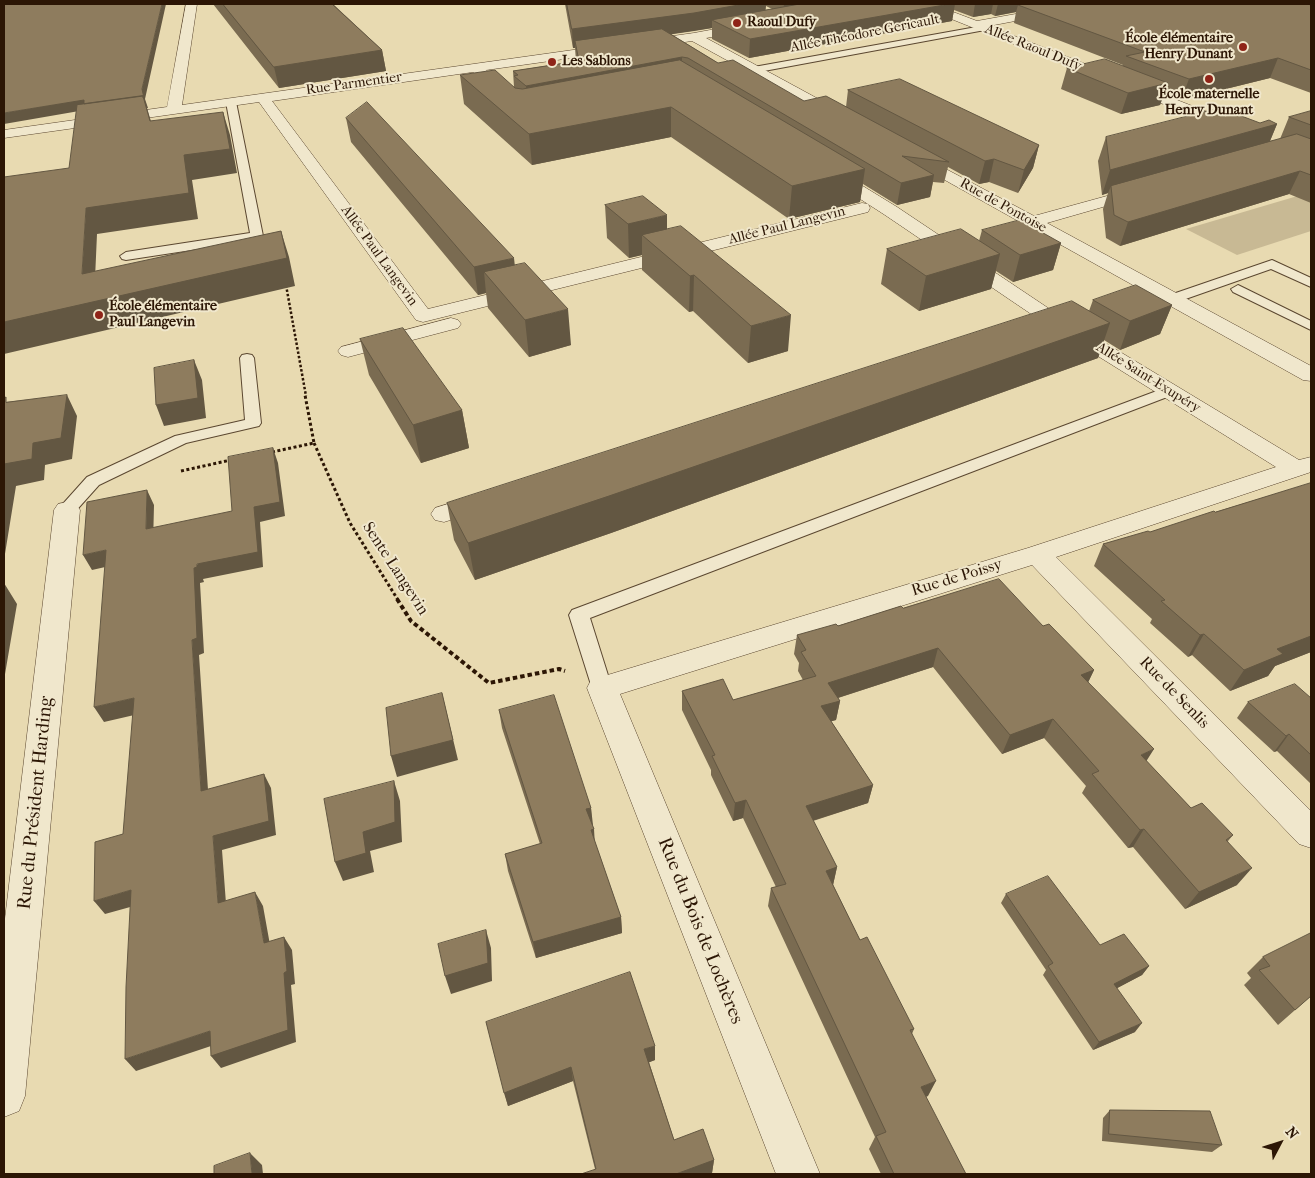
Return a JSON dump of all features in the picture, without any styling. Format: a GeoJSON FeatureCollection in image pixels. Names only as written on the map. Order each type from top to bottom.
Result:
{"type":"FeatureCollection","features":[{"type":"Feature","properties":{"kind":"street"},"geometry":{"type":"LineString","coordinates":[[174,110],[191,4]]}},
{"type":"Feature","properties":{"kind":"street","name":"Allée Raoul Dufy"},"geometry":{"type":"LineString","coordinates":[[923,4],[1242,130]]}},
{"type":"Feature","properties":{"kind":"street","name":"Allée Théodore Gericault"},"geometry":{"type":"LineString","coordinates":[[979,26],[1088,4]]}},
{"type":"Feature","properties":{"kind":"street","name":"Rue Parmentier"},"geometry":{"type":"LineString","coordinates":[[4,134],[700,36],[759,26]]}},
{"type":"Feature","properties":{"kind":"street"},"geometry":{"type":"LineString","coordinates":[[700,36],[754,70],[852,124]]}},
{"type":"Feature","properties":{"kind":"street"},"geometry":{"type":"LineString","coordinates":[[475,67],[518,107]]}},
{"type":"Feature","properties":{"kind":"street","name":"Allée Paul Langevin"},"geometry":{"type":"LineString","coordinates":[[262,97],[423,316],[862,208]]}},
{"type":"Feature","properties":{"kind":"street","name":"Rue de Pontoise"},"geometry":{"type":"LineString","coordinates":[[895,147],[1311,375]]}},
{"type":"Feature","properties":{"kind":"street","name":"Allée Saint-Exupéry"},"geometry":{"type":"LineString","coordinates":[[862,208],[814,170],[891,211],[1047,316],[1170,391],[1304,466]]}},
{"type":"Feature","properties":{"kind":"street"},"geometry":{"type":"LineString","coordinates":[[1032,222],[1158,186]]}},
{"type":"Feature","properties":{"kind":"street","name":"Allée Paul Langevin"},"geometry":{"type":"LineString","coordinates":[[348,351],[891,211]]}},
{"type":"Feature","properties":{"kind":"street"},"geometry":{"type":"LineString","coordinates":[[1019,326],[1047,316]]}},
{"type":"Feature","properties":{"kind":"street","name":"Rue de Poissy"},"geometry":{"type":"LineString","coordinates":[[602,688],[1037,554],[1304,466]]}},
{"type":"Feature","properties":{"kind":"street"},"geometry":{"type":"LineString","coordinates":[[444,514],[500,495]]}},
{"type":"Feature","properties":{"kind":"street","name":"Rue du Président Harding"},"geometry":{"type":"LineString","coordinates":[[4,1096],[67,510]]}},
{"type":"Feature","properties":{"kind":"street","name":"Rue de Senlis"},"geometry":{"type":"LineString","coordinates":[[1037,554],[1311,833]]}},
{"type":"Feature","properties":{"kind":"street","name":"Rue du Bois de Lochères"},"geometry":{"type":"LineString","coordinates":[[602,688],[798,1174]]}},
{"type":"Feature","properties":{"kind":"lane","name":"Allée Théodore Gericault"},"geometry":{"type":"LineString","coordinates":[[727,75],[979,26]]}},
{"type":"Feature","properties":{"kind":"lane"},"geometry":{"type":"LineString","coordinates":[[660,41],[673,49]]}},
{"type":"Feature","properties":{"kind":"lane"},"geometry":{"type":"LineString","coordinates":[[126,256],[257,236],[232,102]]}},
{"type":"Feature","properties":{"kind":"lane"},"geometry":{"type":"LineString","coordinates":[[1172,299],[1272,264],[1311,283]]}},
{"type":"Feature","properties":{"kind":"lane"},"geometry":{"type":"LineString","coordinates":[[1238,289],[1311,326]]}},
{"type":"Feature","properties":{"kind":"lane"},"geometry":{"type":"LineString","coordinates":[[67,510],[93,481],[172,443],[181,439],[253,423],[247,358]]}},
{"type":"Feature","properties":{"kind":"lane"},"geometry":{"type":"LineString","coordinates":[[602,688],[579,615],[1170,391]]}},
{"type":"Feature","properties":{"kind":"path","name":"Sente Langevin"},"geometry":{"type":"LineString","coordinates":[[314,443],[350,523],[411,622],[489,683],[559,669],[602,688]]}},
{"type":"Feature","properties":{"kind":"shaded area"},"geometry":{"type":"Polygon","coordinates":[[[1311,192],[1311,231],[1237,255],[1186,229],[1311,192]]]}},
{"type":"Feature","properties":{"kind":"building"},"geometry":{"type":"Polygon","coordinates":[[[4,4],[162,4],[142,89],[144,98],[143,96],[84,104],[84,100],[4,113],[4,4]]]}},
{"type":"Feature","properties":{"kind":"building"},"geometry":{"type":"Polygon","coordinates":[[[223,4],[332,4],[382,50],[274,67],[223,4]]]}},
{"type":"Feature","properties":{"kind":"building"},"geometry":{"type":"Polygon","coordinates":[[[567,4],[744,4],[694,13],[572,29],[567,4]]]}},
{"type":"Feature","properties":{"kind":"building"},"geometry":{"type":"Polygon","coordinates":[[[800,4],[950,4],[750,39],[712,20],[800,4]]]}},
{"type":"Feature","properties":{"kind":"building","name":"École élémentaire Henry Dunant"},"geometry":{"type":"Polygon","coordinates":[[[1307,4],[1311,5],[1311,70],[1278,58],[1189,79],[1126,56],[1145,52],[1018,5],[1307,4]]]}},
{"type":"Feature","properties":{"kind":"building"},"geometry":{"type":"Polygon","coordinates":[[[662,29],[718,63],[733,60],[804,101],[826,96],[949,162],[902,156],[934,175],[901,183],[688,58],[682,57],[526,86],[514,76],[518,75],[513,71],[579,61],[575,41],[662,29]]]}},
{"type":"Feature","properties":{"kind":"building"},"geometry":{"type":"Polygon","coordinates":[[[1105,59],[1168,83],[1128,93],[1067,68],[1105,59]]]}},
{"type":"Feature","properties":{"kind":"building"},"geometry":{"type":"Polygon","coordinates":[[[680,60],[865,169],[792,186],[671,107],[529,134],[460,75],[495,70],[515,88],[522,89],[680,60]]]}},
{"type":"Feature","properties":{"kind":"building"},"geometry":{"type":"Polygon","coordinates":[[[900,79],[1039,145],[1024,170],[994,159],[985,161],[848,90],[900,79]]]}},
{"type":"Feature","properties":{"kind":"building"},"geometry":{"type":"Polygon","coordinates":[[[143,96],[150,121],[223,112],[230,149],[184,155],[189,193],[86,208],[82,274],[281,231],[287,258],[4,322],[4,177],[69,168],[77,105],[143,96]]]}},
{"type":"Feature","properties":{"kind":"building"},"geometry":{"type":"Polygon","coordinates":[[[367,102],[514,258],[474,267],[346,118],[367,102]]]}},
{"type":"Feature","properties":{"kind":"building"},"geometry":{"type":"Polygon","coordinates":[[[1220,108],[1260,123],[1269,120],[1277,124],[1110,170],[1106,137],[1220,108]]]}},
{"type":"Feature","properties":{"kind":"building"},"geometry":{"type":"Polygon","coordinates":[[[1311,111],[1311,125],[1289,117],[1311,111]]]}},
{"type":"Feature","properties":{"kind":"building"},"geometry":{"type":"Polygon","coordinates":[[[1297,134],[1311,139],[1311,175],[1300,171],[1128,222],[1114,215],[1111,186],[1297,134]]]}},
{"type":"Feature","properties":{"kind":"building"},"geometry":{"type":"Polygon","coordinates":[[[643,196],[667,215],[628,224],[605,205],[643,196]]]}},
{"type":"Feature","properties":{"kind":"building"},"geometry":{"type":"Polygon","coordinates":[[[1020,220],[1061,243],[1020,255],[982,230],[1020,220]]]}},
{"type":"Feature","properties":{"kind":"building"},"geometry":{"type":"Polygon","coordinates":[[[681,226],[791,315],[751,326],[694,275],[690,276],[642,235],[681,226]]]}},
{"type":"Feature","properties":{"kind":"building"},"geometry":{"type":"Polygon","coordinates":[[[961,229],[1000,254],[926,276],[887,249],[961,229]]]}},
{"type":"Feature","properties":{"kind":"building"},"geometry":{"type":"Polygon","coordinates":[[[525,263],[568,309],[525,320],[484,272],[525,263]]]}},
{"type":"Feature","properties":{"kind":"building"},"geometry":{"type":"Polygon","coordinates":[[[1136,285],[1172,305],[1130,321],[1093,300],[1136,285]]]}},
{"type":"Feature","properties":{"kind":"building"},"geometry":{"type":"Polygon","coordinates":[[[1072,301],[1110,323],[468,543],[447,503],[1072,301]]]}},
{"type":"Feature","properties":{"kind":"building"},"geometry":{"type":"Polygon","coordinates":[[[403,328],[462,410],[413,425],[360,339],[403,328]]]}},
{"type":"Feature","properties":{"kind":"building"},"geometry":{"type":"Polygon","coordinates":[[[194,360],[198,398],[156,405],[154,368],[194,360]]]}},
{"type":"Feature","properties":{"kind":"building"},"geometry":{"type":"Polygon","coordinates":[[[67,395],[61,438],[33,443],[32,459],[4,464],[4,398],[6,397],[6,402],[67,395]]]}},
{"type":"Feature","properties":{"kind":"building"},"geometry":{"type":"Polygon","coordinates":[[[273,448],[280,502],[254,507],[258,552],[197,564],[197,567],[194,568],[197,638],[192,640],[201,791],[264,774],[269,821],[213,836],[218,903],[255,892],[264,943],[284,937],[287,971],[284,973],[288,1030],[211,1056],[210,1031],[125,1059],[126,987],[131,890],[94,901],[95,842],[123,834],[134,698],[94,707],[106,550],[83,555],[87,502],[147,490],[146,529],[232,511],[228,457],[273,448]]]}},
{"type":"Feature","properties":{"kind":"building"},"geometry":{"type":"Polygon","coordinates":[[[1311,483],[1311,636],[1277,649],[1283,654],[1244,670],[1204,634],[1200,635],[1161,601],[1165,600],[1103,544],[1150,532],[1311,483]]]}},
{"type":"Feature","properties":{"kind":"building"},"geometry":{"type":"Polygon","coordinates":[[[999,579],[1043,626],[1049,624],[1094,670],[1081,675],[1154,749],[1141,755],[1191,808],[1202,803],[1233,835],[1226,840],[1252,868],[1199,892],[1144,829],[1140,830],[1092,774],[1099,771],[1053,719],[1010,735],[938,648],[828,683],[840,701],[821,706],[873,785],[806,806],[837,867],[826,871],[860,940],[867,937],[914,1029],[910,1030],[936,1081],[921,1087],[966,1174],[894,1174],[876,1136],[886,1132],[771,888],[786,884],[746,800],[735,803],[712,756],[715,755],[682,691],[723,679],[733,700],[816,676],[801,652],[806,650],[797,635],[836,624],[838,626],[901,606],[903,608],[999,579]]]}},
{"type":"Feature","properties":{"kind":"building"},"geometry":{"type":"Polygon","coordinates":[[[1295,684],[1311,698],[1311,755],[1289,734],[1286,736],[1248,702],[1295,684]]]}},
{"type":"Feature","properties":{"kind":"building"},"geometry":{"type":"Polygon","coordinates":[[[442,693],[453,740],[391,756],[386,708],[442,693]]]}},
{"type":"Feature","properties":{"kind":"building"},"geometry":{"type":"Polygon","coordinates":[[[554,695],[591,808],[586,809],[594,829],[591,830],[621,917],[533,942],[505,854],[542,843],[499,710],[554,695]]]}},
{"type":"Feature","properties":{"kind":"building"},"geometry":{"type":"Polygon","coordinates":[[[394,781],[395,822],[363,832],[366,853],[335,862],[324,799],[394,781]]]}},
{"type":"Feature","properties":{"kind":"building"},"geometry":{"type":"Polygon","coordinates":[[[1048,876],[1100,945],[1124,934],[1149,966],[1114,984],[1142,1023],[1099,1042],[1048,966],[1053,963],[1006,894],[1048,876]]]}},
{"type":"Feature","properties":{"kind":"building"},"geometry":{"type":"Polygon","coordinates":[[[486,930],[488,963],[445,976],[438,944],[486,930]]]}},
{"type":"Feature","properties":{"kind":"building"},"geometry":{"type":"Polygon","coordinates":[[[1311,933],[1311,996],[1295,1010],[1259,970],[1270,966],[1263,957],[1311,933]]]}},
{"type":"Feature","properties":{"kind":"building"},"geometry":{"type":"Polygon","coordinates":[[[630,972],[655,1046],[644,1049],[674,1140],[703,1129],[714,1160],[676,1174],[581,1174],[596,1169],[571,1067],[504,1093],[486,1022],[630,972]]]}},
{"type":"Feature","properties":{"kind":"building"},"geometry":{"type":"Polygon","coordinates":[[[1110,1110],[1210,1111],[1222,1145],[1109,1134],[1110,1110]]]}},
{"type":"Feature","properties":{"kind":"building"},"geometry":{"type":"Polygon","coordinates":[[[250,1153],[252,1174],[214,1174],[214,1166],[250,1153]]]}},
{"type":"Feature","properties":{"kind":"place","name":"Raoul Dufy"},"geometry":{"type":"Point","coordinates":[737,23]}},
{"type":"Feature","properties":{"kind":"place","name":"École élémentaire Henry Dunant"},"geometry":{"type":"Point","coordinates":[1243,47]}},
{"type":"Feature","properties":{"kind":"place","name":"Les Sablons"},"geometry":{"type":"Point","coordinates":[552,62]}},
{"type":"Feature","properties":{"kind":"place","name":"École maternelle Henry Dunant"},"geometry":{"type":"Point","coordinates":[1209,79]}},
{"type":"Feature","properties":{"kind":"place","name":"École élémentaire Paul Langevin"},"geometry":{"type":"Point","coordinates":[99,315]}}]}
